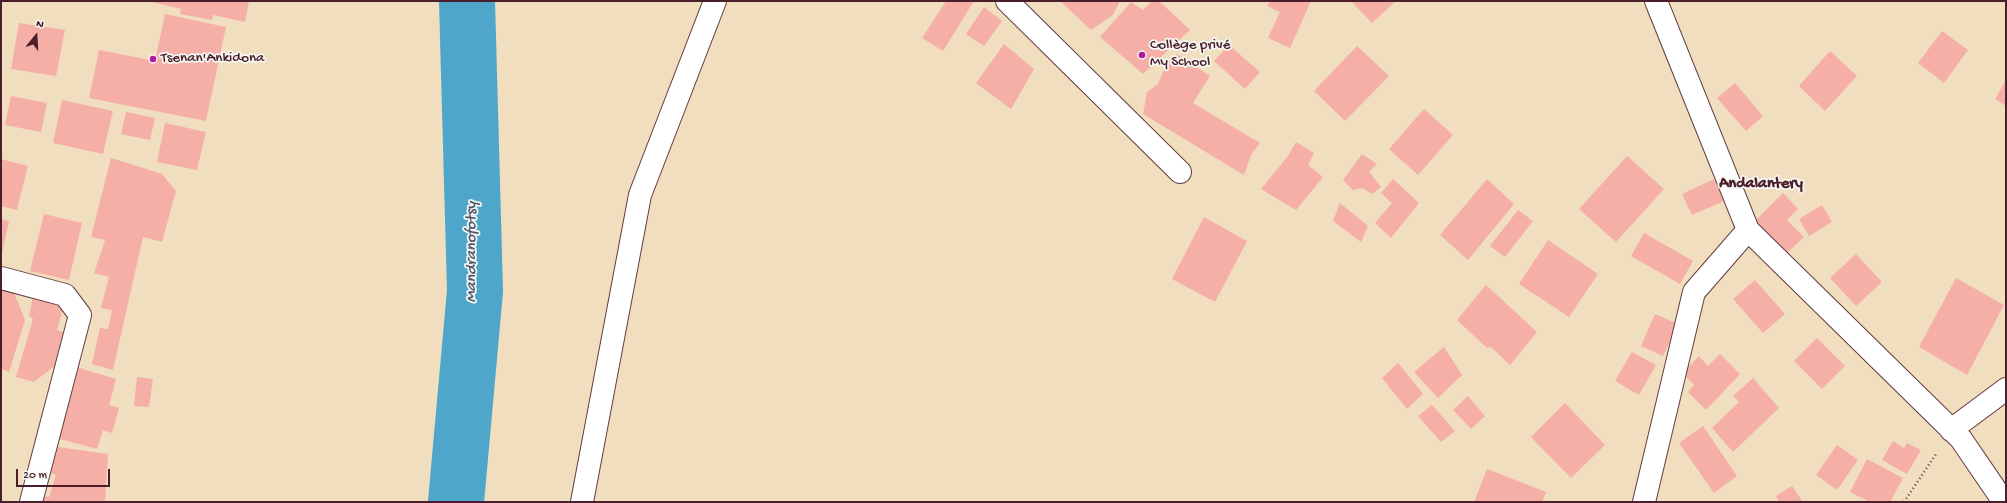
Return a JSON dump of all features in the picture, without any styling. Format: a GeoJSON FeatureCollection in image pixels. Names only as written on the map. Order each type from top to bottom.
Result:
{"type":"FeatureCollection","features":[{"type":"Feature","properties":{"kind":"street"},"geometry":{"type":"LineString","coordinates":[[582,502],[640,195],[715,1]]}},
{"type":"Feature","properties":{"kind":"street"},"geometry":{"type":"LineString","coordinates":[[1007,1],[1180,172]]}},
{"type":"Feature","properties":{"kind":"street"},"geometry":{"type":"LineString","coordinates":[[1656,1],[1748,230],[1961,439],[2004,502]]}},
{"type":"Feature","properties":{"kind":"street"},"geometry":{"type":"LineString","coordinates":[[1644,502],[1694,292],[1748,230]]}},
{"type":"Feature","properties":{"kind":"street"},"geometry":{"type":"LineString","coordinates":[[1,278],[65,295],[80,315],[31,502]]}},
{"type":"Feature","properties":{"kind":"street"},"geometry":{"type":"LineString","coordinates":[[1951,430],[2006,389]]}},
{"type":"Feature","properties":{"kind":"path"},"geometry":{"type":"LineString","coordinates":[[1904,502],[1951,430]]}},
{"type":"Feature","properties":{"kind":"building"},"geometry":{"type":"Polygon","coordinates":[[[148,1],[249,1],[245,22],[213,15],[212,20],[180,14],[181,9],[148,1]]]}},
{"type":"Feature","properties":{"kind":"building"},"geometry":{"type":"Polygon","coordinates":[[[946,1],[974,1],[943,51],[922,38],[946,1]]]}},
{"type":"Feature","properties":{"kind":"building"},"geometry":{"type":"Polygon","coordinates":[[[1060,1],[1120,1],[1113,15],[1091,30],[1060,1]]]}},
{"type":"Feature","properties":{"kind":"building","name":"Collège privé My School"},"geometry":{"type":"Polygon","coordinates":[[[1152,1],[1159,1],[1190,30],[1143,74],[1100,37],[1131,2],[1143,10],[1152,1]]]}},
{"type":"Feature","properties":{"kind":"building"},"geometry":{"type":"Polygon","coordinates":[[[1270,1],[1311,1],[1290,48],[1268,38],[1280,12],[1267,6],[1270,1]]]}},
{"type":"Feature","properties":{"kind":"building"},"geometry":{"type":"Polygon","coordinates":[[[1351,1],[1396,1],[1372,23],[1351,1]]]}},
{"type":"Feature","properties":{"kind":"building"},"geometry":{"type":"Polygon","coordinates":[[[984,7],[1002,21],[984,46],[966,34],[984,7]]]}},
{"type":"Feature","properties":{"kind":"building"},"geometry":{"type":"Polygon","coordinates":[[[165,14],[226,27],[206,121],[89,98],[99,50],[155,61],[165,14]]]}},
{"type":"Feature","properties":{"kind":"building"},"geometry":{"type":"Polygon","coordinates":[[[19,23],[65,30],[56,76],[11,69],[19,23]]]}},
{"type":"Feature","properties":{"kind":"building"},"geometry":{"type":"Polygon","coordinates":[[[1942,31],[1968,50],[1944,83],[1918,63],[1942,31]]]}},
{"type":"Feature","properties":{"kind":"building"},"geometry":{"type":"Polygon","coordinates":[[[1004,44],[1034,69],[1011,109],[976,83],[1004,44]]]}},
{"type":"Feature","properties":{"kind":"building"},"geometry":{"type":"Polygon","coordinates":[[[1229,45],[1260,72],[1245,89],[1214,61],[1229,45]]]}},
{"type":"Feature","properties":{"kind":"building"},"geometry":{"type":"Polygon","coordinates":[[[1357,46],[1389,76],[1345,121],[1314,91],[1357,46]]]}},
{"type":"Feature","properties":{"kind":"building"},"geometry":{"type":"Polygon","coordinates":[[[1830,51],[1857,76],[1825,111],[1799,86],[1830,51]]]}},
{"type":"Feature","properties":{"kind":"building"},"geometry":{"type":"Polygon","coordinates":[[[1177,54],[1210,76],[1193,103],[1260,143],[1251,155],[1244,175],[1143,114],[1147,92],[1158,84],[1167,62],[1177,54]]]}},
{"type":"Feature","properties":{"kind":"building"},"geometry":{"type":"Polygon","coordinates":[[[2006,80],[2006,106],[1995,99],[2006,80]]]}},
{"type":"Feature","properties":{"kind":"building"},"geometry":{"type":"Polygon","coordinates":[[[1735,83],[1763,116],[1746,131],[1717,98],[1735,83]]]}},
{"type":"Feature","properties":{"kind":"building"},"geometry":{"type":"Polygon","coordinates":[[[11,96],[47,103],[41,132],[5,125],[11,96]]]}},
{"type":"Feature","properties":{"kind":"building"},"geometry":{"type":"Polygon","coordinates":[[[62,100],[113,111],[103,154],[53,143],[62,100]]]}},
{"type":"Feature","properties":{"kind":"building"},"geometry":{"type":"Polygon","coordinates":[[[1424,109],[1453,135],[1418,175],[1389,149],[1424,109]]]}},
{"type":"Feature","properties":{"kind":"building"},"geometry":{"type":"Polygon","coordinates":[[[126,112],[155,118],[150,140],[121,134],[126,112]]]}},
{"type":"Feature","properties":{"kind":"building"},"geometry":{"type":"Polygon","coordinates":[[[165,123],[206,132],[197,170],[157,162],[165,123]]]}},
{"type":"Feature","properties":{"kind":"building"},"geometry":{"type":"Polygon","coordinates":[[[1296,142],[1314,153],[1308,165],[1323,177],[1296,210],[1261,189],[1288,156],[1296,142]]]}},
{"type":"Feature","properties":{"kind":"building"},"geometry":{"type":"Polygon","coordinates":[[[1362,154],[1377,164],[1369,172],[1381,187],[1372,194],[1362,188],[1353,190],[1343,180],[1362,154]]]}},
{"type":"Feature","properties":{"kind":"building"},"geometry":{"type":"Polygon","coordinates":[[[1627,156],[1664,189],[1616,242],[1579,209],[1627,156]]]}},
{"type":"Feature","properties":{"kind":"building"},"geometry":{"type":"Polygon","coordinates":[[[111,158],[162,174],[176,191],[162,242],[143,237],[113,370],[92,364],[100,328],[108,329],[112,310],[101,308],[109,277],[94,273],[105,240],[91,237],[111,158]]]}},
{"type":"Feature","properties":{"kind":"building"},"geometry":{"type":"Polygon","coordinates":[[[1,159],[28,166],[17,210],[1,206],[1,159]]]}},
{"type":"Feature","properties":{"kind":"building"},"geometry":{"type":"Polygon","coordinates":[[[1393,179],[1419,203],[1391,238],[1375,223],[1392,203],[1381,193],[1393,179]]]}},
{"type":"Feature","properties":{"kind":"building"},"geometry":{"type":"Polygon","coordinates":[[[1487,179],[1514,204],[1468,260],[1440,235],[1487,179]]]}},
{"type":"Feature","properties":{"kind":"building"},"geometry":{"type":"Polygon","coordinates":[[[1714,179],[1724,201],[1692,215],[1682,194],[1714,179]]]}},
{"type":"Feature","properties":{"kind":"building"},"geometry":{"type":"Polygon","coordinates":[[[1783,193],[1798,209],[1787,220],[1804,237],[1785,255],[1754,222],[1783,193]]]}},
{"type":"Feature","properties":{"kind":"building"},"geometry":{"type":"Polygon","coordinates":[[[1340,203],[1368,226],[1361,242],[1333,221],[1340,203]]]}},
{"type":"Feature","properties":{"kind":"building"},"geometry":{"type":"Polygon","coordinates":[[[1822,205],[1832,222],[1809,236],[1799,219],[1822,205]]]}},
{"type":"Feature","properties":{"kind":"building"},"geometry":{"type":"Polygon","coordinates":[[[1518,210],[1533,221],[1505,257],[1490,246],[1518,210]]]}},
{"type":"Feature","properties":{"kind":"building"},"geometry":{"type":"Polygon","coordinates":[[[44,214],[82,223],[69,280],[30,271],[44,214]]]}},
{"type":"Feature","properties":{"kind":"building"},"geometry":{"type":"Polygon","coordinates":[[[1204,217],[1247,241],[1215,302],[1172,279],[1204,217]]]}},
{"type":"Feature","properties":{"kind":"building"},"geometry":{"type":"Polygon","coordinates":[[[1,219],[9,221],[2,253],[1,253],[1,219]]]}},
{"type":"Feature","properties":{"kind":"building"},"geometry":{"type":"Polygon","coordinates":[[[1644,233],[1693,261],[1680,284],[1631,256],[1644,233]]]}},
{"type":"Feature","properties":{"kind":"building"},"geometry":{"type":"Polygon","coordinates":[[[1548,240],[1598,274],[1569,317],[1519,284],[1548,240]]]}},
{"type":"Feature","properties":{"kind":"building"},"geometry":{"type":"Polygon","coordinates":[[[1856,254],[1882,282],[1856,306],[1830,278],[1856,254]]]}},
{"type":"Feature","properties":{"kind":"building"},"geometry":{"type":"Polygon","coordinates":[[[1956,278],[2004,305],[1967,375],[1919,347],[1956,278]]]}},
{"type":"Feature","properties":{"kind":"building"},"geometry":{"type":"Polygon","coordinates":[[[1755,280],[1785,314],[1763,333],[1733,299],[1755,280]]]}},
{"type":"Feature","properties":{"kind":"building"},"geometry":{"type":"Polygon","coordinates":[[[1486,285],[1537,332],[1510,365],[1491,347],[1487,348],[1457,320],[1486,285]]]}},
{"type":"Feature","properties":{"kind":"building"},"geometry":{"type":"Polygon","coordinates":[[[1,287],[13,290],[25,320],[9,372],[1,369],[1,287]]]}},
{"type":"Feature","properties":{"kind":"building"},"geometry":{"type":"Polygon","coordinates":[[[33,297],[64,305],[57,330],[65,333],[56,365],[34,382],[16,377],[33,319],[29,316],[33,297]]]}},
{"type":"Feature","properties":{"kind":"building"},"geometry":{"type":"Polygon","coordinates":[[[1655,314],[1678,324],[1663,356],[1641,346],[1655,314]]]}},
{"type":"Feature","properties":{"kind":"building"},"geometry":{"type":"Polygon","coordinates":[[[1817,338],[1845,366],[1822,389],[1794,361],[1817,338]]]}},
{"type":"Feature","properties":{"kind":"building"},"geometry":{"type":"Polygon","coordinates":[[[1444,347],[1462,375],[1438,398],[1414,372],[1444,347]]]}},
{"type":"Feature","properties":{"kind":"building"},"geometry":{"type":"Polygon","coordinates":[[[1632,352],[1656,365],[1639,395],[1615,381],[1632,352]]]}},
{"type":"Feature","properties":{"kind":"building"},"geometry":{"type":"Polygon","coordinates":[[[1720,354],[1740,374],[1706,410],[1688,392],[1694,385],[1683,373],[1699,356],[1708,366],[1720,354]]]}},
{"type":"Feature","properties":{"kind":"building"},"geometry":{"type":"Polygon","coordinates":[[[1398,363],[1423,394],[1407,409],[1382,378],[1398,363]]]}},
{"type":"Feature","properties":{"kind":"building"},"geometry":{"type":"Polygon","coordinates":[[[76,367],[116,379],[109,405],[119,408],[112,433],[103,430],[97,449],[56,438],[76,367]]]}},
{"type":"Feature","properties":{"kind":"building"},"geometry":{"type":"Polygon","coordinates":[[[137,377],[153,379],[149,407],[134,406],[137,377]]]}},
{"type":"Feature","properties":{"kind":"building"},"geometry":{"type":"Polygon","coordinates":[[[1753,378],[1779,408],[1733,452],[1712,428],[1739,402],[1733,396],[1753,378]]]}},
{"type":"Feature","properties":{"kind":"building"},"geometry":{"type":"Polygon","coordinates":[[[1468,396],[1485,416],[1471,429],[1453,410],[1468,396]]]}},
{"type":"Feature","properties":{"kind":"building"},"geometry":{"type":"Polygon","coordinates":[[[1565,403],[1605,445],[1571,478],[1531,437],[1565,403]]]}},
{"type":"Feature","properties":{"kind":"building"},"geometry":{"type":"Polygon","coordinates":[[[1432,405],[1455,431],[1441,442],[1418,416],[1432,405]]]}},
{"type":"Feature","properties":{"kind":"building"},"geometry":{"type":"Polygon","coordinates":[[[1703,426],[1737,476],[1714,493],[1679,443],[1703,426]]]}},
{"type":"Feature","properties":{"kind":"building"},"geometry":{"type":"Polygon","coordinates":[[[1893,441],[1904,448],[1907,443],[1921,450],[1907,474],[1882,460],[1893,441]]]}},
{"type":"Feature","properties":{"kind":"building"},"geometry":{"type":"Polygon","coordinates":[[[1837,445],[1858,460],[1837,490],[1816,475],[1837,445]]]}},
{"type":"Feature","properties":{"kind":"building"},"geometry":{"type":"Polygon","coordinates":[[[51,446],[108,454],[105,502],[39,502],[40,496],[49,497],[56,475],[48,472],[51,446]]]}},
{"type":"Feature","properties":{"kind":"building"},"geometry":{"type":"Polygon","coordinates":[[[1867,459],[1903,478],[1890,502],[1870,502],[1850,492],[1867,459]]]}},
{"type":"Feature","properties":{"kind":"building"},"geometry":{"type":"Polygon","coordinates":[[[1487,469],[1546,492],[1542,502],[1474,502],[1487,469]]]}},
{"type":"Feature","properties":{"kind":"building"},"geometry":{"type":"Polygon","coordinates":[[[1792,486],[1803,502],[1779,502],[1776,496],[1792,486]]]}},
{"type":"Feature","properties":{"kind":"waterway","name":"Mandranofotsy"},"geometry":{"type":"LineString","coordinates":[[456,502],[475,291],[467,1]]}},
{"type":"Feature","properties":{"kind":"place","name":"Collège privé My School"},"geometry":{"type":"Point","coordinates":[1142,55]}},
{"type":"Feature","properties":{"kind":"place","name":"Tsenan'Ankidona"},"geometry":{"type":"Point","coordinates":[153,59]}},
{"type":"Feature","properties":{"kind":"district","name":"Andalantery"},"geometry":{"type":"Point","coordinates":[1761,185]}}]}
